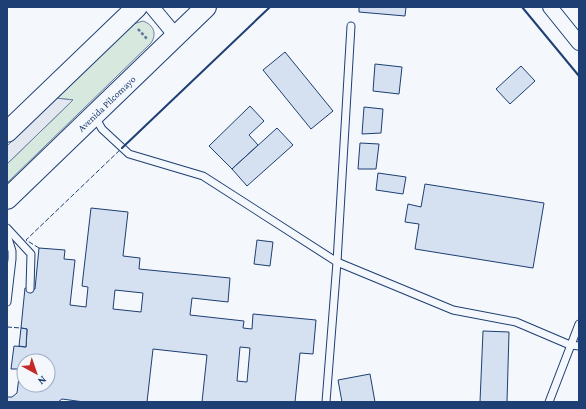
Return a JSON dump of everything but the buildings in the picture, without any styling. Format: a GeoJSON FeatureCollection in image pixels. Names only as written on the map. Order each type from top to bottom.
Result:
{"type":"FeatureCollection","features":[{"type":"Feature","properties":{"kind":"main road","name":"Avenida Pilcomayo"},"geometry":{"type":"LineString","coordinates":[[7,199],[206,7]]}},
{"type":"Feature","properties":{"kind":"main road"},"geometry":{"type":"LineString","coordinates":[[7,132],[135,16]]}},
{"type":"Feature","properties":{"kind":"street"},"geometry":{"type":"LineString","coordinates":[[152,7],[176,36]]}},
{"type":"Feature","properties":{"kind":"street"},"geometry":{"type":"LineString","coordinates":[[550,7],[579,42]]}},
{"type":"Feature","properties":{"kind":"lane"},"geometry":{"type":"LineString","coordinates":[[326,402],[337,262],[351,26]]}},
{"type":"Feature","properties":{"kind":"lane"},"geometry":{"type":"LineString","coordinates":[[94,115],[102,129],[129,154],[203,176],[337,262],[453,310],[516,322],[570,345],[579,346]]}},
{"type":"Feature","properties":{"kind":"lane"},"geometry":{"type":"LineString","coordinates":[[7,228],[31,254],[30,289]]}},
{"type":"Feature","properties":{"kind":"lane"},"geometry":{"type":"LineString","coordinates":[[7,235],[12,251],[7,302]]}},
{"type":"Feature","properties":{"kind":"lane"},"geometry":{"type":"LineString","coordinates":[[549,402],[579,324]]}},
{"type":"Feature","properties":{"kind":"path"},"geometry":{"type":"LineString","coordinates":[[135,16],[151,44]]}},
{"type":"Feature","properties":{"kind":"shaded area"},"geometry":{"type":"Polygon","coordinates":[[[143,21],[152,27],[154,36],[151,43],[7,183],[7,164],[73,100],[56,98],[133,24],[143,21]]]}},
{"type":"Feature","properties":{"kind":"shaded area"},"geometry":{"type":"Polygon","coordinates":[[[56,98],[73,100],[7,164],[7,146],[56,98]]]}},
{"type":"Feature","properties":{"kind":"fence"},"geometry":{"type":"LineString","coordinates":[[39,248],[26,240],[122,148]]}},
{"type":"Feature","properties":{"kind":"fence"},"geometry":{"type":"LineString","coordinates":[[7,327],[21,328]]}},
{"type":"Feature","properties":{"kind":"wall"},"geometry":{"type":"LineString","coordinates":[[122,148],[270,7]]}},
{"type":"Feature","properties":{"kind":"wall"},"geometry":{"type":"LineString","coordinates":[[522,7],[579,76]]}}]}
